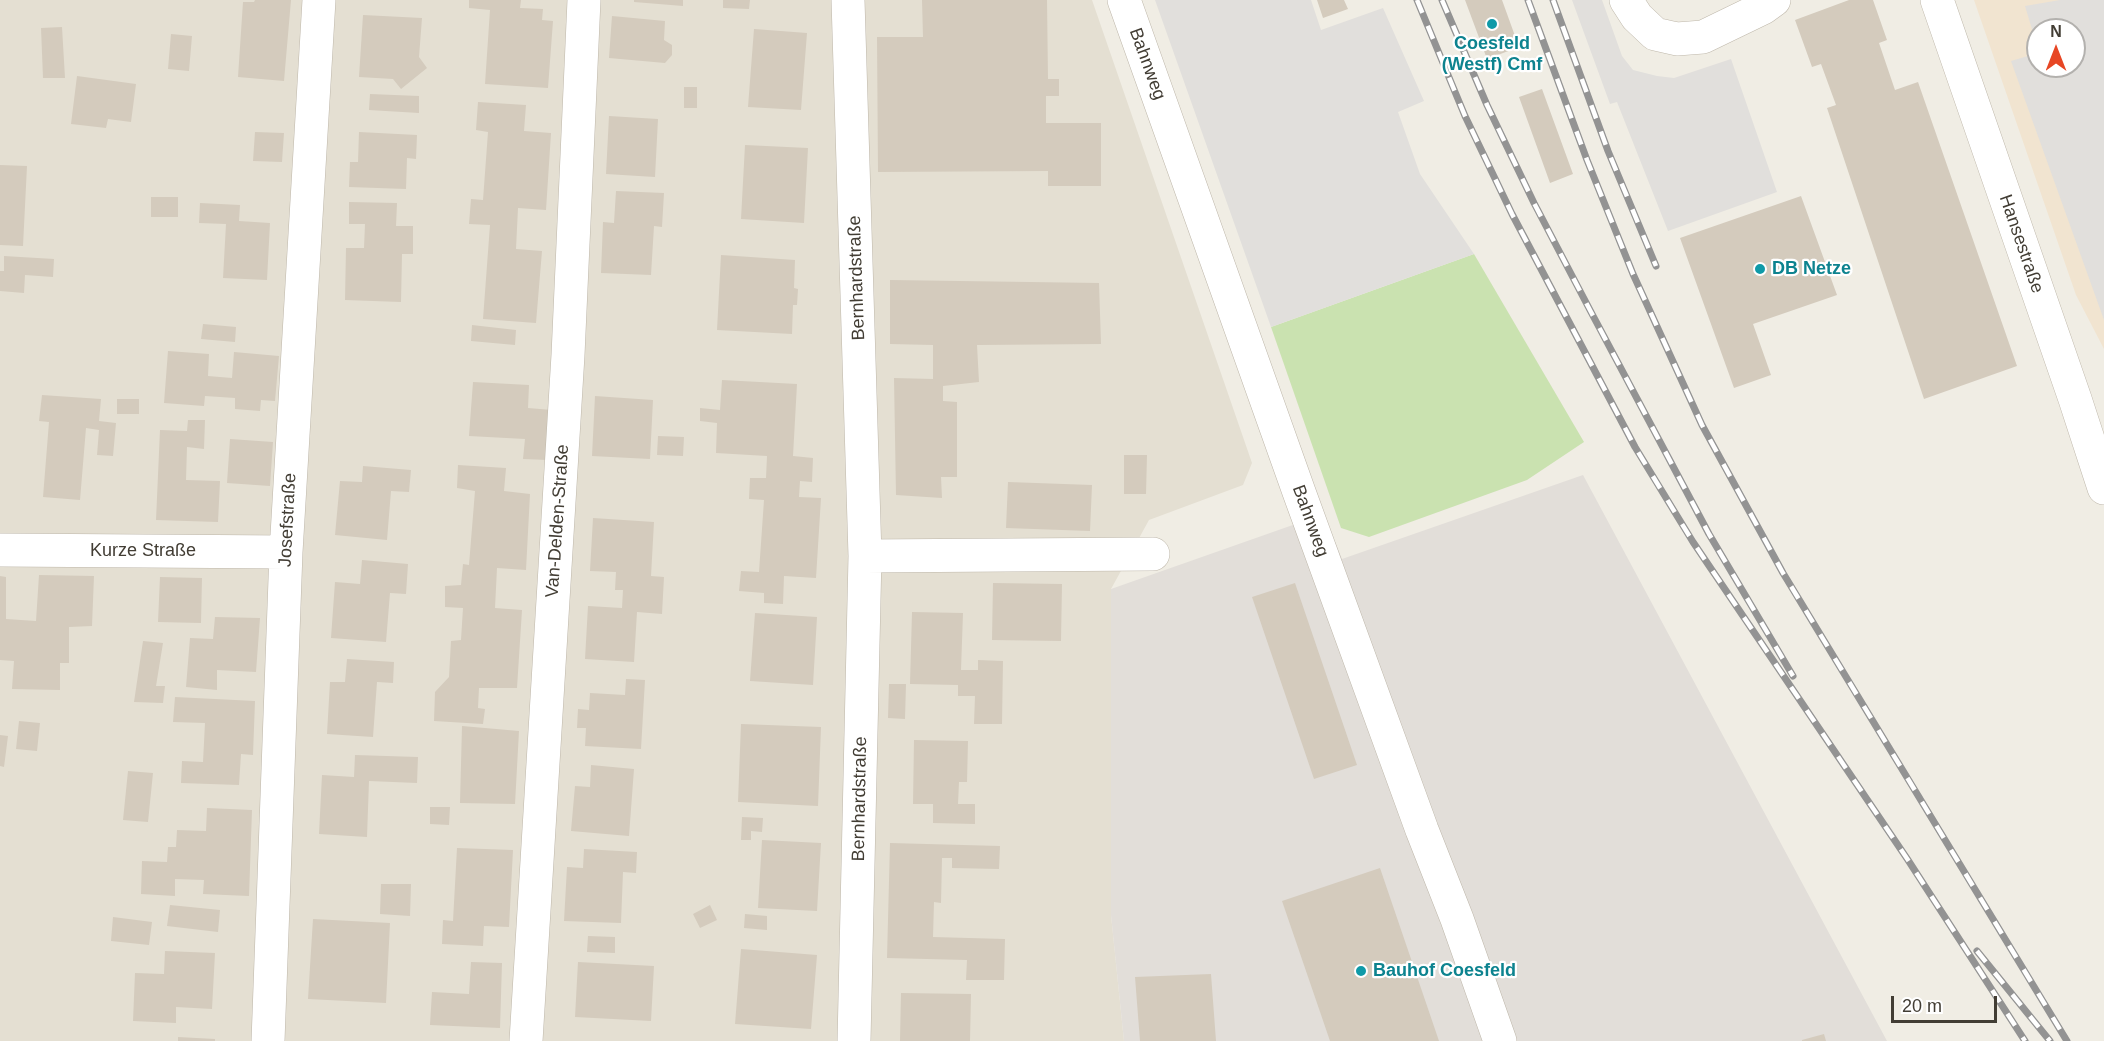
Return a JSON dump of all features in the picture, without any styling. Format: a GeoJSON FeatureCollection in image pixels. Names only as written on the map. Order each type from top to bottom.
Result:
{"type":"FeatureCollection","features":[{"type":"Feature","properties":{"kind":"street","name":"Josefstraße"},"geometry":{"type":"LineString","coordinates":[[267,1041],[286,552],[319,0]]}},
{"type":"Feature","properties":{"kind":"street","name":"Van-Delden-Straße"},"geometry":{"type":"LineString","coordinates":[[526,1041],[568,355],[584,0]]}},
{"type":"Feature","properties":{"kind":"street","name":"Bernhardstraße"},"geometry":{"type":"LineString","coordinates":[[848,0],[866,556],[854,1041]]}},
{"type":"Feature","properties":{"kind":"street","name":"Bahnweg"},"geometry":{"type":"LineString","coordinates":[[1124,0],[1303,503],[1500,1041]]}},
{"type":"Feature","properties":{"kind":"street"},"geometry":{"type":"LineString","coordinates":[[1626,0],[1637,17],[1655,34],[1677,39],[1703,37],[1746,17],[1774,0]]}},
{"type":"Feature","properties":{"kind":"street","name":"Hansestraße"},"geometry":{"type":"LineString","coordinates":[[1937,0],[2104,488]]}},
{"type":"Feature","properties":{"kind":"street","name":"Kurze Straße"},"geometry":{"type":"LineString","coordinates":[[0,550],[286,552]]}},
{"type":"Feature","properties":{"kind":"street"},"geometry":{"type":"LineString","coordinates":[[866,556],[1153,554]]}},
{"type":"Feature","properties":{"kind":"shaded area"},"geometry":{"type":"Polygon","coordinates":[[[0,0],[1092,0],[1252,463],[1243,485],[1149,520],[1111,589],[1111,915],[1124,1041],[0,1041],[0,0]]]}},
{"type":"Feature","properties":{"kind":"shaded area"},"geometry":{"type":"Polygon","coordinates":[[[1155,0],[1311,0],[1321,30],[1383,8],[1424,101],[1398,112],[1420,174],[1474,254],[1271,327],[1155,0]]]}},
{"type":"Feature","properties":{"kind":"shaded area"},"geometry":{"type":"Polygon","coordinates":[[[1572,0],[1602,0],[1622,56],[1633,70],[1674,78],[1731,59],[1777,192],[1668,231],[1617,102],[1610,104],[1572,0]]]}},
{"type":"Feature","properties":{"kind":"shaded area"},"geometry":{"type":"Polygon","coordinates":[[[1974,0],[2104,0],[2104,349],[2076,295],[1974,0]]]}},
{"type":"Feature","properties":{"kind":"shaded area"},"geometry":{"type":"Polygon","coordinates":[[[2060,0],[2104,0],[2104,320],[2011,61],[2026,57],[2026,78],[2086,78],[2086,18],[2029,18],[2025,6],[2060,0]]]}},
{"type":"Feature","properties":{"kind":"shaded area"},"geometry":{"type":"Polygon","coordinates":[[[1583,475],[1887,1041],[1124,1041],[1111,915],[1111,589],[1324,514],[1342,559],[1583,475]]]}},
{"type":"Feature","properties":{"kind":"green space"},"geometry":{"type":"Polygon","coordinates":[[[1474,254],[1584,442],[1527,480],[1369,537],[1341,528],[1271,327],[1474,254]]]}},
{"type":"Feature","properties":{"kind":"building"},"geometry":{"type":"Polygon","coordinates":[[[255,0],[291,0],[284,81],[238,77],[243,2],[254,2],[255,0]]]}},
{"type":"Feature","properties":{"kind":"building"},"geometry":{"type":"Polygon","coordinates":[[[469,0],[521,0],[520,8],[543,9],[542,20],[553,21],[548,88],[485,84],[490,10],[469,8],[469,0]]]}},
{"type":"Feature","properties":{"kind":"building"},"geometry":{"type":"Polygon","coordinates":[[[634,0],[683,0],[683,6],[634,2],[634,0]]]}},
{"type":"Feature","properties":{"kind":"building"},"geometry":{"type":"Polygon","coordinates":[[[723,0],[750,0],[749,9],[723,8],[723,0]]]}},
{"type":"Feature","properties":{"kind":"building"},"geometry":{"type":"Polygon","coordinates":[[[922,0],[1047,0],[1048,79],[1059,79],[1059,96],[1046,96],[1046,123],[1101,123],[1101,186],[1048,186],[1048,171],[878,172],[877,37],[923,37],[922,0]]]}},
{"type":"Feature","properties":{"kind":"building"},"geometry":{"type":"Polygon","coordinates":[[[1317,0],[1344,0],[1348,9],[1323,18],[1317,0]]]}},
{"type":"Feature","properties":{"kind":"building","name":"Coesfeld (Westf) Cmf"},"geometry":{"type":"Polygon","coordinates":[[[1465,0],[1502,0],[1519,47],[1487,59],[1465,0]]]}},
{"type":"Feature","properties":{"kind":"building"},"geometry":{"type":"Polygon","coordinates":[[[1849,0],[1873,0],[1887,40],[1879,43],[1895,90],[1918,82],[2017,366],[1924,399],[1827,108],[1836,105],[1821,64],[1812,67],[1795,20],[1849,0]]]}},
{"type":"Feature","properties":{"kind":"building"},"geometry":{"type":"Polygon","coordinates":[[[363,15],[422,18],[419,57],[427,68],[401,89],[393,79],[359,77],[363,15]]]}},
{"type":"Feature","properties":{"kind":"building"},"geometry":{"type":"Polygon","coordinates":[[[612,16],[665,21],[664,40],[672,45],[672,55],[665,63],[609,58],[612,16]]]}},
{"type":"Feature","properties":{"kind":"building"},"geometry":{"type":"Polygon","coordinates":[[[62,27],[65,78],[43,78],[41,28],[62,27]]]}},
{"type":"Feature","properties":{"kind":"building"},"geometry":{"type":"Polygon","coordinates":[[[754,29],[807,33],[801,110],[748,107],[754,29]]]}},
{"type":"Feature","properties":{"kind":"building"},"geometry":{"type":"Polygon","coordinates":[[[171,34],[192,36],[189,71],[168,69],[171,34]]]}},
{"type":"Feature","properties":{"kind":"building"},"geometry":{"type":"Polygon","coordinates":[[[77,76],[136,84],[131,122],[108,119],[106,128],[71,124],[77,76]]]}},
{"type":"Feature","properties":{"kind":"building"},"geometry":{"type":"Polygon","coordinates":[[[684,87],[697,87],[697,108],[684,108],[684,87]]]}},
{"type":"Feature","properties":{"kind":"building"},"geometry":{"type":"Polygon","coordinates":[[[1542,89],[1573,174],[1550,183],[1519,97],[1542,89]]]}},
{"type":"Feature","properties":{"kind":"building"},"geometry":{"type":"Polygon","coordinates":[[[370,94],[419,96],[419,113],[369,110],[370,94]]]}},
{"type":"Feature","properties":{"kind":"building"},"geometry":{"type":"Polygon","coordinates":[[[478,102],[526,105],[524,131],[551,133],[546,210],[518,208],[516,249],[542,251],[536,323],[483,319],[490,225],[469,224],[471,199],[483,200],[488,132],[476,130],[478,102]]]}},
{"type":"Feature","properties":{"kind":"building"},"geometry":{"type":"Polygon","coordinates":[[[609,116],[658,119],[655,177],[606,174],[609,116]]]}},
{"type":"Feature","properties":{"kind":"building"},"geometry":{"type":"Polygon","coordinates":[[[255,132],[284,133],[282,162],[253,161],[255,132]]]}},
{"type":"Feature","properties":{"kind":"building"},"geometry":{"type":"Polygon","coordinates":[[[359,132],[417,135],[416,159],[407,158],[406,189],[349,187],[350,162],[358,162],[359,132]]]}},
{"type":"Feature","properties":{"kind":"building"},"geometry":{"type":"Polygon","coordinates":[[[745,145],[808,148],[804,223],[741,219],[745,145]]]}},
{"type":"Feature","properties":{"kind":"building"},"geometry":{"type":"Polygon","coordinates":[[[0,165],[27,166],[23,246],[0,245],[0,165]]]}},
{"type":"Feature","properties":{"kind":"building"},"geometry":{"type":"Polygon","coordinates":[[[616,191],[664,193],[662,227],[654,226],[651,275],[601,273],[603,222],[614,223],[616,191]]]}},
{"type":"Feature","properties":{"kind":"building","name":"DB Netze"},"geometry":{"type":"Polygon","coordinates":[[[1801,196],[1837,295],[1753,324],[1771,375],[1734,388],[1680,238],[1801,196]]]}},
{"type":"Feature","properties":{"kind":"building"},"geometry":{"type":"Polygon","coordinates":[[[151,197],[178,197],[178,217],[151,217],[151,197]]]}},
{"type":"Feature","properties":{"kind":"building"},"geometry":{"type":"Polygon","coordinates":[[[349,202],[397,203],[396,226],[413,226],[413,254],[402,254],[401,302],[345,300],[346,248],[364,248],[365,224],[349,224],[349,202]]]}},
{"type":"Feature","properties":{"kind":"building"},"geometry":{"type":"Polygon","coordinates":[[[200,203],[240,205],[239,221],[270,223],[267,280],[223,278],[226,224],[199,223],[200,203]]]}},
{"type":"Feature","properties":{"kind":"building"},"geometry":{"type":"Polygon","coordinates":[[[721,255],[795,260],[794,288],[798,289],[797,305],[793,305],[792,334],[717,330],[721,255]]]}},
{"type":"Feature","properties":{"kind":"building"},"geometry":{"type":"Polygon","coordinates":[[[4,256],[54,259],[53,277],[25,275],[24,293],[0,291],[0,271],[4,271],[4,256]]]}},
{"type":"Feature","properties":{"kind":"building"},"geometry":{"type":"Polygon","coordinates":[[[890,280],[1099,283],[1101,344],[977,345],[979,382],[943,386],[943,401],[957,402],[957,477],[941,477],[942,498],[896,495],[894,378],[933,379],[933,345],[890,344],[890,280]]]}},
{"type":"Feature","properties":{"kind":"building"},"geometry":{"type":"Polygon","coordinates":[[[203,324],[236,327],[235,342],[201,339],[203,324]]]}},
{"type":"Feature","properties":{"kind":"building"},"geometry":{"type":"Polygon","coordinates":[[[472,325],[516,330],[515,345],[471,341],[472,325]]]}},
{"type":"Feature","properties":{"kind":"building"},"geometry":{"type":"Polygon","coordinates":[[[168,351],[209,354],[208,376],[232,378],[234,352],[279,356],[275,401],[261,400],[260,411],[235,409],[235,398],[205,396],[204,406],[164,403],[168,351]]]}},
{"type":"Feature","properties":{"kind":"building"},"geometry":{"type":"Polygon","coordinates":[[[722,380],[797,384],[793,456],[813,458],[812,482],[800,481],[799,497],[821,498],[816,578],[784,576],[783,604],[764,603],[764,593],[739,591],[741,571],[759,572],[764,500],[749,499],[750,478],[766,478],[767,456],[716,453],[717,423],[700,421],[700,408],[720,410],[722,380]]]}},
{"type":"Feature","properties":{"kind":"building"},"geometry":{"type":"Polygon","coordinates":[[[473,382],[529,385],[528,408],[552,410],[548,460],[523,459],[525,439],[469,436],[473,382]]]}},
{"type":"Feature","properties":{"kind":"building"},"geometry":{"type":"Polygon","coordinates":[[[42,395],[101,399],[99,421],[116,423],[113,456],[97,455],[99,430],[86,428],[80,500],[43,497],[49,422],[39,421],[42,395]]]}},
{"type":"Feature","properties":{"kind":"building"},"geometry":{"type":"Polygon","coordinates":[[[595,396],[653,400],[650,459],[592,456],[595,396]]]}},
{"type":"Feature","properties":{"kind":"building"},"geometry":{"type":"Polygon","coordinates":[[[117,399],[139,399],[139,414],[117,414],[117,399]]]}},
{"type":"Feature","properties":{"kind":"building"},"geometry":{"type":"Polygon","coordinates":[[[188,420],[205,420],[204,449],[187,447],[186,480],[220,481],[218,522],[156,520],[160,430],[187,431],[188,420]]]}},
{"type":"Feature","properties":{"kind":"building"},"geometry":{"type":"Polygon","coordinates":[[[658,436],[684,437],[683,456],[657,455],[658,436]]]}},
{"type":"Feature","properties":{"kind":"building"},"geometry":{"type":"Polygon","coordinates":[[[230,439],[273,442],[270,486],[227,483],[230,439]]]}},
{"type":"Feature","properties":{"kind":"building"},"geometry":{"type":"Polygon","coordinates":[[[1124,455],[1147,455],[1146,494],[1124,494],[1124,455]]]}},
{"type":"Feature","properties":{"kind":"building"},"geometry":{"type":"Polygon","coordinates":[[[458,465],[506,468],[504,491],[530,494],[526,570],[497,568],[495,608],[522,610],[517,688],[479,688],[478,708],[485,709],[483,724],[434,721],[435,692],[449,677],[451,641],[461,640],[463,608],[445,607],[445,586],[461,585],[463,564],[469,565],[475,491],[457,488],[458,465]]]}},
{"type":"Feature","properties":{"kind":"building"},"geometry":{"type":"Polygon","coordinates":[[[363,466],[411,470],[409,492],[391,491],[387,540],[335,535],[340,481],[362,482],[363,466]]]}},
{"type":"Feature","properties":{"kind":"building"},"geometry":{"type":"Polygon","coordinates":[[[1008,482],[1092,485],[1090,531],[1006,528],[1008,482]]]}},
{"type":"Feature","properties":{"kind":"building"},"geometry":{"type":"Polygon","coordinates":[[[593,518],[654,522],[651,576],[664,577],[662,614],[637,612],[634,662],[585,659],[588,606],[622,608],[623,590],[615,590],[616,572],[590,571],[593,518]]]}},
{"type":"Feature","properties":{"kind":"building"},"geometry":{"type":"Polygon","coordinates":[[[362,560],[408,564],[406,594],[390,593],[386,642],[331,638],[335,582],[360,584],[362,560]]]}},
{"type":"Feature","properties":{"kind":"building"},"geometry":{"type":"Polygon","coordinates":[[[39,575],[94,576],[92,626],[69,627],[69,663],[60,663],[60,690],[12,689],[14,661],[0,660],[0,576],[6,577],[6,619],[36,621],[39,575]]]}},
{"type":"Feature","properties":{"kind":"building"},"geometry":{"type":"Polygon","coordinates":[[[160,577],[202,578],[201,623],[158,622],[160,577]]]}},
{"type":"Feature","properties":{"kind":"building"},"geometry":{"type":"Polygon","coordinates":[[[993,583],[1062,584],[1061,641],[992,640],[993,583]]]}},
{"type":"Feature","properties":{"kind":"building"},"geometry":{"type":"Polygon","coordinates":[[[1295,583],[1357,765],[1314,779],[1252,597],[1295,583]]]}},
{"type":"Feature","properties":{"kind":"building"},"geometry":{"type":"Polygon","coordinates":[[[912,612],[963,613],[961,670],[978,670],[978,660],[1003,661],[1002,724],[974,724],[975,696],[958,696],[958,685],[910,684],[912,612]]]}},
{"type":"Feature","properties":{"kind":"building"},"geometry":{"type":"Polygon","coordinates":[[[755,613],[817,617],[813,685],[750,681],[755,613]]]}},
{"type":"Feature","properties":{"kind":"building"},"geometry":{"type":"Polygon","coordinates":[[[215,617],[260,618],[256,672],[217,670],[217,690],[186,687],[190,638],[213,639],[215,617]]]}},
{"type":"Feature","properties":{"kind":"building"},"geometry":{"type":"Polygon","coordinates":[[[143,641],[163,643],[156,686],[165,686],[163,703],[134,702],[143,641]]]}},
{"type":"Feature","properties":{"kind":"building"},"geometry":{"type":"Polygon","coordinates":[[[347,659],[394,662],[393,683],[377,682],[373,737],[327,734],[330,682],[345,682],[347,659]]]}},
{"type":"Feature","properties":{"kind":"building"},"geometry":{"type":"Polygon","coordinates":[[[626,679],[645,680],[641,749],[585,746],[586,728],[577,728],[578,709],[589,710],[590,693],[625,695],[626,679]]]}},
{"type":"Feature","properties":{"kind":"building"},"geometry":{"type":"Polygon","coordinates":[[[889,684],[906,684],[905,719],[888,718],[889,684]]]}},
{"type":"Feature","properties":{"kind":"building"},"geometry":{"type":"Polygon","coordinates":[[[175,697],[255,701],[253,755],[241,754],[239,785],[181,783],[182,761],[203,762],[205,723],[173,722],[175,697]]]}},
{"type":"Feature","properties":{"kind":"building"},"geometry":{"type":"Polygon","coordinates":[[[19,721],[40,723],[37,751],[16,749],[19,721]]]}},
{"type":"Feature","properties":{"kind":"building"},"geometry":{"type":"Polygon","coordinates":[[[741,724],[821,727],[818,806],[738,802],[741,724]]]}},
{"type":"Feature","properties":{"kind":"building"},"geometry":{"type":"Polygon","coordinates":[[[462,726],[519,731],[515,804],[460,803],[462,726]]]}},
{"type":"Feature","properties":{"kind":"building"},"geometry":{"type":"Polygon","coordinates":[[[0,735],[8,736],[4,767],[0,766],[0,735]]]}},
{"type":"Feature","properties":{"kind":"building"},"geometry":{"type":"Polygon","coordinates":[[[914,740],[968,741],[967,782],[959,782],[958,804],[975,804],[975,824],[933,823],[933,804],[913,804],[914,740]]]}},
{"type":"Feature","properties":{"kind":"building"},"geometry":{"type":"Polygon","coordinates":[[[355,755],[418,757],[417,783],[369,781],[367,837],[319,834],[322,775],[354,777],[355,755]]]}},
{"type":"Feature","properties":{"kind":"building"},"geometry":{"type":"Polygon","coordinates":[[[591,765],[634,769],[629,836],[571,831],[575,786],[590,787],[591,765]]]}},
{"type":"Feature","properties":{"kind":"building"},"geometry":{"type":"Polygon","coordinates":[[[128,771],[153,773],[148,822],[123,820],[128,771]]]}},
{"type":"Feature","properties":{"kind":"building"},"geometry":{"type":"Polygon","coordinates":[[[430,807],[450,807],[449,825],[430,824],[430,807]]]}},
{"type":"Feature","properties":{"kind":"building"},"geometry":{"type":"Polygon","coordinates":[[[207,808],[252,810],[249,896],[203,894],[204,880],[175,879],[175,896],[141,894],[142,861],[167,862],[168,847],[176,847],[177,830],[206,831],[207,808]]]}},
{"type":"Feature","properties":{"kind":"building"},"geometry":{"type":"Polygon","coordinates":[[[742,817],[763,818],[762,832],[751,831],[751,840],[741,840],[742,817]]]}},
{"type":"Feature","properties":{"kind":"building"},"geometry":{"type":"Polygon","coordinates":[[[762,840],[821,843],[817,911],[758,908],[762,840]]]}},
{"type":"Feature","properties":{"kind":"building"},"geometry":{"type":"Polygon","coordinates":[[[890,843],[1000,846],[999,869],[952,868],[952,858],[942,858],[941,903],[934,902],[933,937],[1005,939],[1004,980],[966,980],[967,960],[887,958],[890,843]]]}},
{"type":"Feature","properties":{"kind":"building"},"geometry":{"type":"Polygon","coordinates":[[[457,848],[513,850],[509,927],[484,926],[483,946],[442,944],[443,920],[453,921],[457,848]]]}},
{"type":"Feature","properties":{"kind":"building"},"geometry":{"type":"Polygon","coordinates":[[[584,849],[637,852],[636,873],[623,872],[621,923],[564,921],[567,867],[583,868],[584,849]]]}},
{"type":"Feature","properties":{"kind":"building","name":"Bauhof Coesfeld"},"geometry":{"type":"Polygon","coordinates":[[[1380,868],[1439,1041],[1330,1041],[1282,901],[1380,868]]]}},
{"type":"Feature","properties":{"kind":"building"},"geometry":{"type":"Polygon","coordinates":[[[381,884],[411,884],[410,916],[380,914],[381,884]]]}},
{"type":"Feature","properties":{"kind":"building"},"geometry":{"type":"Polygon","coordinates":[[[170,905],[220,910],[218,932],[167,926],[170,905]]]}},
{"type":"Feature","properties":{"kind":"building"},"geometry":{"type":"Polygon","coordinates":[[[710,905],[717,920],[700,928],[693,914],[710,905]]]}},
{"type":"Feature","properties":{"kind":"building"},"geometry":{"type":"Polygon","coordinates":[[[745,914],[767,916],[767,930],[744,928],[745,914]]]}},
{"type":"Feature","properties":{"kind":"building"},"geometry":{"type":"Polygon","coordinates":[[[113,917],[152,922],[149,945],[111,941],[113,917]]]}},
{"type":"Feature","properties":{"kind":"building"},"geometry":{"type":"Polygon","coordinates":[[[313,919],[390,923],[386,1003],[308,999],[313,919]]]}},
{"type":"Feature","properties":{"kind":"building"},"geometry":{"type":"Polygon","coordinates":[[[588,936],[615,937],[615,953],[587,952],[588,936]]]}},
{"type":"Feature","properties":{"kind":"building"},"geometry":{"type":"Polygon","coordinates":[[[741,949],[817,955],[811,1029],[735,1024],[741,949]]]}},
{"type":"Feature","properties":{"kind":"building"},"geometry":{"type":"Polygon","coordinates":[[[165,951],[215,953],[212,1009],[176,1007],[176,1023],[133,1021],[135,973],[164,974],[165,951]]]}},
{"type":"Feature","properties":{"kind":"building"},"geometry":{"type":"Polygon","coordinates":[[[471,962],[502,963],[500,1028],[430,1025],[432,992],[469,994],[471,962]]]}},
{"type":"Feature","properties":{"kind":"building"},"geometry":{"type":"Polygon","coordinates":[[[578,962],[654,966],[651,1021],[575,1017],[578,962]]]}},
{"type":"Feature","properties":{"kind":"building"},"geometry":{"type":"Polygon","coordinates":[[[1211,974],[1216,1041],[1140,1041],[1135,977],[1211,974]]]}},
{"type":"Feature","properties":{"kind":"building"},"geometry":{"type":"Polygon","coordinates":[[[901,993],[971,994],[970,1041],[900,1041],[901,993]]]}},
{"type":"Feature","properties":{"kind":"building"},"geometry":{"type":"Polygon","coordinates":[[[1824,1034],[1826,1041],[1802,1041],[1802,1040],[1824,1034]]]}},
{"type":"Feature","properties":{"kind":"building"},"geometry":{"type":"Polygon","coordinates":[[[178,1037],[215,1039],[215,1041],[178,1041],[178,1037]]]}},
{"type":"Feature","properties":{"kind":"railway"},"geometry":{"type":"LineString","coordinates":[[1417,0],[1465,116],[1512,214],[1635,447],[1693,542],[1908,860],[2025,1041]]}},
{"type":"Feature","properties":{"kind":"railway"},"geometry":{"type":"LineString","coordinates":[[1442,0],[1487,105],[1534,203],[1709,534],[1793,676]]}},
{"type":"Feature","properties":{"kind":"railway"},"geometry":{"type":"LineString","coordinates":[[1528,0],[1587,160],[1633,274],[1702,425],[1783,573],[2067,1041]]}},
{"type":"Feature","properties":{"kind":"railway"},"geometry":{"type":"LineString","coordinates":[[1553,0],[1608,151],[1656,266]]}},
{"type":"Feature","properties":{"kind":"railway"},"geometry":{"type":"LineString","coordinates":[[1977,951],[2050,1041]]}},
{"type":"Feature","properties":{"kind":"place","name":"Coesfeld (Westf) Cmf"},"geometry":{"type":"Point","coordinates":[1492,24]}},
{"type":"Feature","properties":{"kind":"place","name":"DB Netze"},"geometry":{"type":"Point","coordinates":[1760,269]}},
{"type":"Feature","properties":{"kind":"place","name":"Bauhof Coesfeld"},"geometry":{"type":"Point","coordinates":[1361,971]}}]}
